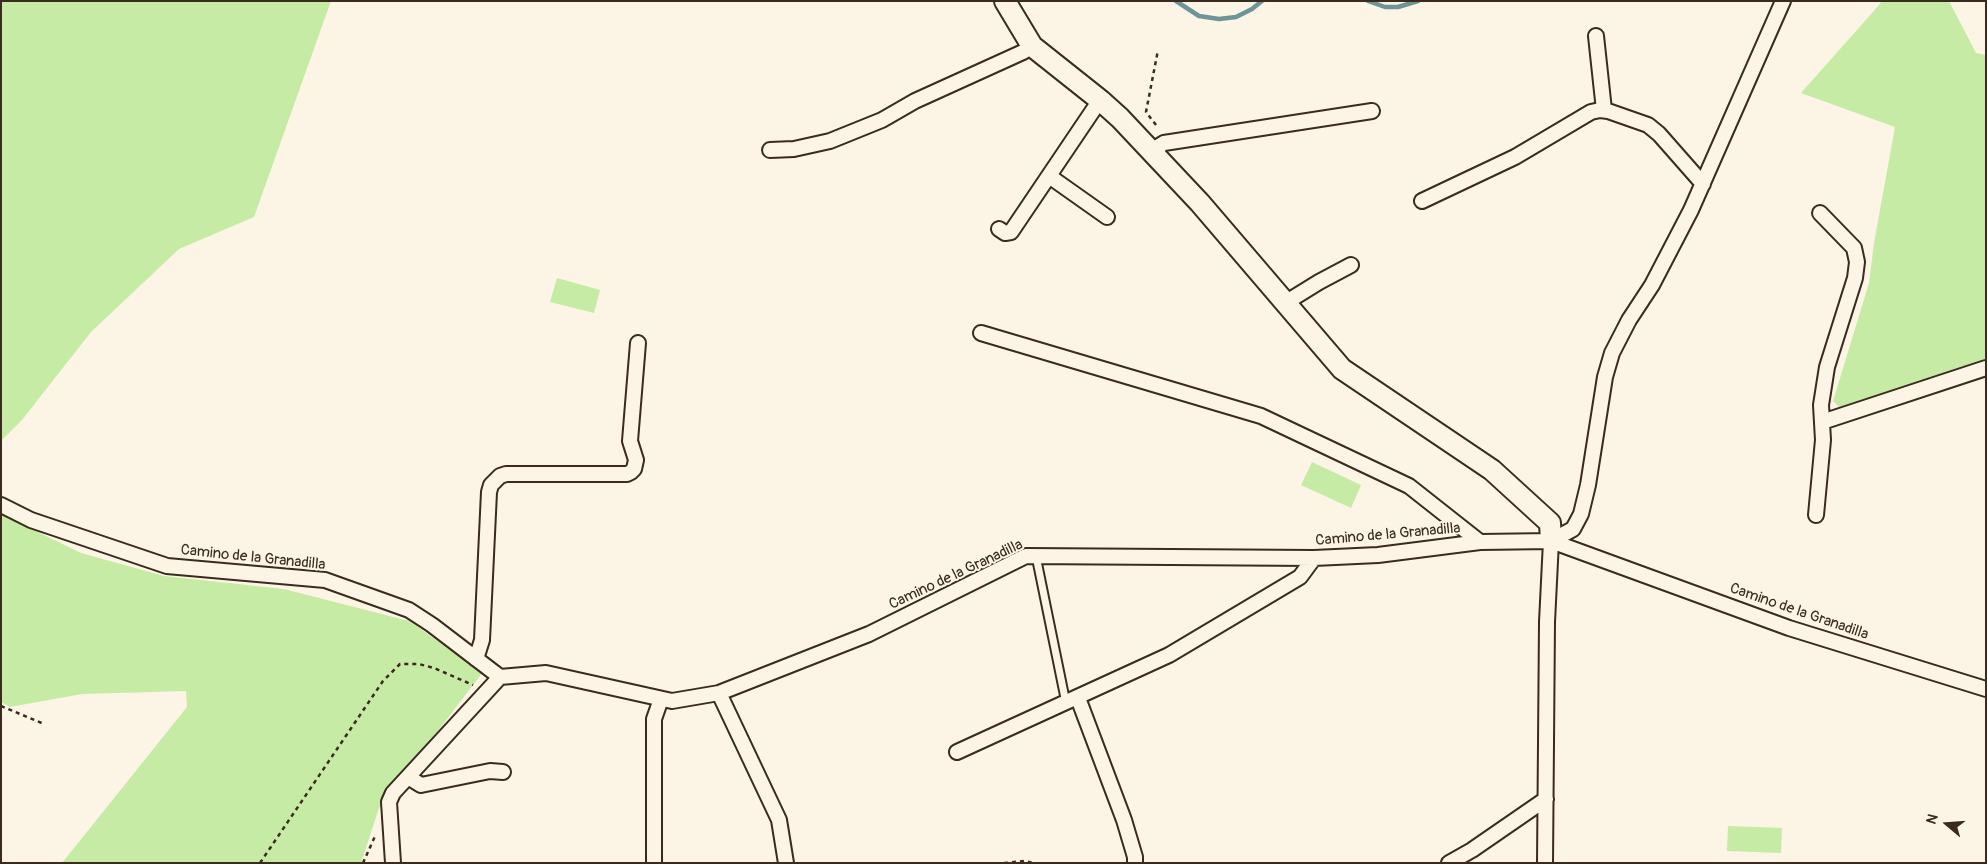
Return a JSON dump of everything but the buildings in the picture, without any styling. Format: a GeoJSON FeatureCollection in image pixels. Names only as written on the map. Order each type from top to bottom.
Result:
{"type":"FeatureCollection","features":[{"type":"Feature","properties":{"kind":"street"},"geometry":{"type":"LineString","coordinates":[[1005,1],[1032,46],[1120,118],[1200,203],[1342,369],[1492,470],[1550,523],[1551,541],[1547,622],[1545,863]]}},
{"type":"Feature","properties":{"kind":"street"},"geometry":{"type":"LineString","coordinates":[[1551,541],[1574,529],[1581,514],[1588,485],[1605,377],[1612,353],[1629,320],[1656,277],[1703,184],[1783,1]]}},
{"type":"Feature","properties":{"kind":"street"},"geometry":{"type":"LineString","coordinates":[[1596,36],[1604,110]]}},
{"type":"Feature","properties":{"kind":"street"},"geometry":{"type":"LineString","coordinates":[[770,150],[794,149],[830,141],[882,120],[915,101],[1023,52],[1032,46]]}},
{"type":"Feature","properties":{"kind":"street"},"geometry":{"type":"LineString","coordinates":[[999,229],[1005,233],[1011,232],[1100,100]]}},
{"type":"Feature","properties":{"kind":"street"},"geometry":{"type":"LineString","coordinates":[[1422,201],[1515,157],[1591,112],[1604,110],[1648,125],[1703,184]]}},
{"type":"Feature","properties":{"kind":"street"},"geometry":{"type":"LineString","coordinates":[[1151,151],[1164,143],[1372,111]]}},
{"type":"Feature","properties":{"kind":"street"},"geometry":{"type":"LineString","coordinates":[[1049,176],[1107,217]]}},
{"type":"Feature","properties":{"kind":"street"},"geometry":{"type":"LineString","coordinates":[[1816,515],[1822,459],[1821,405],[1827,366],[1855,278],[1857,262],[1854,248],[1820,213]]}},
{"type":"Feature","properties":{"kind":"street"},"geometry":{"type":"LineString","coordinates":[[1285,303],[1319,282],[1351,266]]}},
{"type":"Feature","properties":{"kind":"street"},"geometry":{"type":"LineString","coordinates":[[981,333],[1260,416],[1409,486],[1480,542]]}},
{"type":"Feature","properties":{"kind":"street"},"geometry":{"type":"LineString","coordinates":[[476,659],[482,640],[489,492],[491,486],[500,476],[506,474],[627,474],[634,469],[636,460],[630,441],[638,343]]}},
{"type":"Feature","properties":{"kind":"street"},"geometry":{"type":"LineString","coordinates":[[1822,422],[1986,368]]}},
{"type":"Feature","properties":{"kind":"street","name":"Camino de la Granadilla"},"geometry":{"type":"LineString","coordinates":[[1,505],[31,520],[166,566],[325,580],[409,610],[500,678],[546,673],[661,699],[672,700],[719,693],[869,634],[1026,556],[1314,558],[1378,555],[1480,542],[1551,541],[1789,628],[1986,688]]}},
{"type":"Feature","properties":{"kind":"street"},"geometry":{"type":"LineString","coordinates":[[957,752],[1169,655],[1300,577],[1314,558]]}},
{"type":"Feature","properties":{"kind":"street"},"geometry":{"type":"LineString","coordinates":[[393,863],[389,802],[393,793],[500,678]]}},
{"type":"Feature","properties":{"kind":"street"},"geometry":{"type":"LineString","coordinates":[[719,693],[779,820],[786,863]]}},
{"type":"Feature","properties":{"kind":"street"},"geometry":{"type":"LineString","coordinates":[[654,863],[654,719],[661,699]]}},
{"type":"Feature","properties":{"kind":"street"},"geometry":{"type":"LineString","coordinates":[[1072,701],[1124,820],[1135,863]]}},
{"type":"Feature","properties":{"kind":"street"},"geometry":{"type":"LineString","coordinates":[[408,777],[421,785],[490,771],[503,772]]}},
{"type":"Feature","properties":{"kind":"street"},"geometry":{"type":"LineString","coordinates":[[1449,863],[1472,850],[1546,799]]}},
{"type":"Feature","properties":{"kind":"lane"},"geometry":{"type":"LineString","coordinates":[[1036,555],[1072,701]]}},
{"type":"Feature","properties":{"kind":"path"},"geometry":{"type":"LineString","coordinates":[[1156,125],[1146,112],[1158,50]]}},
{"type":"Feature","properties":{"kind":"path"},"geometry":{"type":"LineString","coordinates":[[260,863],[383,681],[400,664],[419,664],[434,668],[475,686],[489,689]]}},
{"type":"Feature","properties":{"kind":"path"},"geometry":{"type":"LineString","coordinates":[[1,706],[44,724]]}},
{"type":"Feature","properties":{"kind":"path"},"geometry":{"type":"LineString","coordinates":[[1004,863],[1025,860],[1033,863]]}},
{"type":"Feature","properties":{"kind":"green space"},"geometry":{"type":"Polygon","coordinates":[[[1,1],[331,1],[254,217],[179,249],[91,332],[22,420],[1,441],[1,1]]]}},
{"type":"Feature","properties":{"kind":"green space"},"geometry":{"type":"Polygon","coordinates":[[[1881,1],[1949,1],[1976,53],[1986,55],[1986,360],[1839,407],[1833,401],[1869,283],[1874,243],[1895,127],[1801,93],[1881,1]]]}},
{"type":"Feature","properties":{"kind":"green space"},"geometry":{"type":"Polygon","coordinates":[[[557,278],[600,290],[594,313],[550,302],[557,278]]]}},
{"type":"Feature","properties":{"kind":"green space"},"geometry":{"type":"Polygon","coordinates":[[[1312,462],[1361,485],[1351,508],[1301,485],[1312,462]]]}},
{"type":"Feature","properties":{"kind":"green space"},"geometry":{"type":"Polygon","coordinates":[[[1,514],[81,553],[164,576],[284,589],[409,621],[483,672],[379,808],[361,863],[62,863],[187,707],[186,691],[82,694],[10,707],[1,702],[1,514]]]}},
{"type":"Feature","properties":{"kind":"green space"},"geometry":{"type":"Polygon","coordinates":[[[1728,826],[1782,828],[1781,853],[1727,851],[1728,826]]]}},
{"type":"Feature","properties":{"kind":"waterway"},"geometry":{"type":"LineString","coordinates":[[1176,1],[1199,16],[1219,19],[1236,17],[1252,9],[1262,1]]}},
{"type":"Feature","properties":{"kind":"waterway"},"geometry":{"type":"LineString","coordinates":[[1368,1],[1385,7],[1398,7],[1418,1]]}}]}
